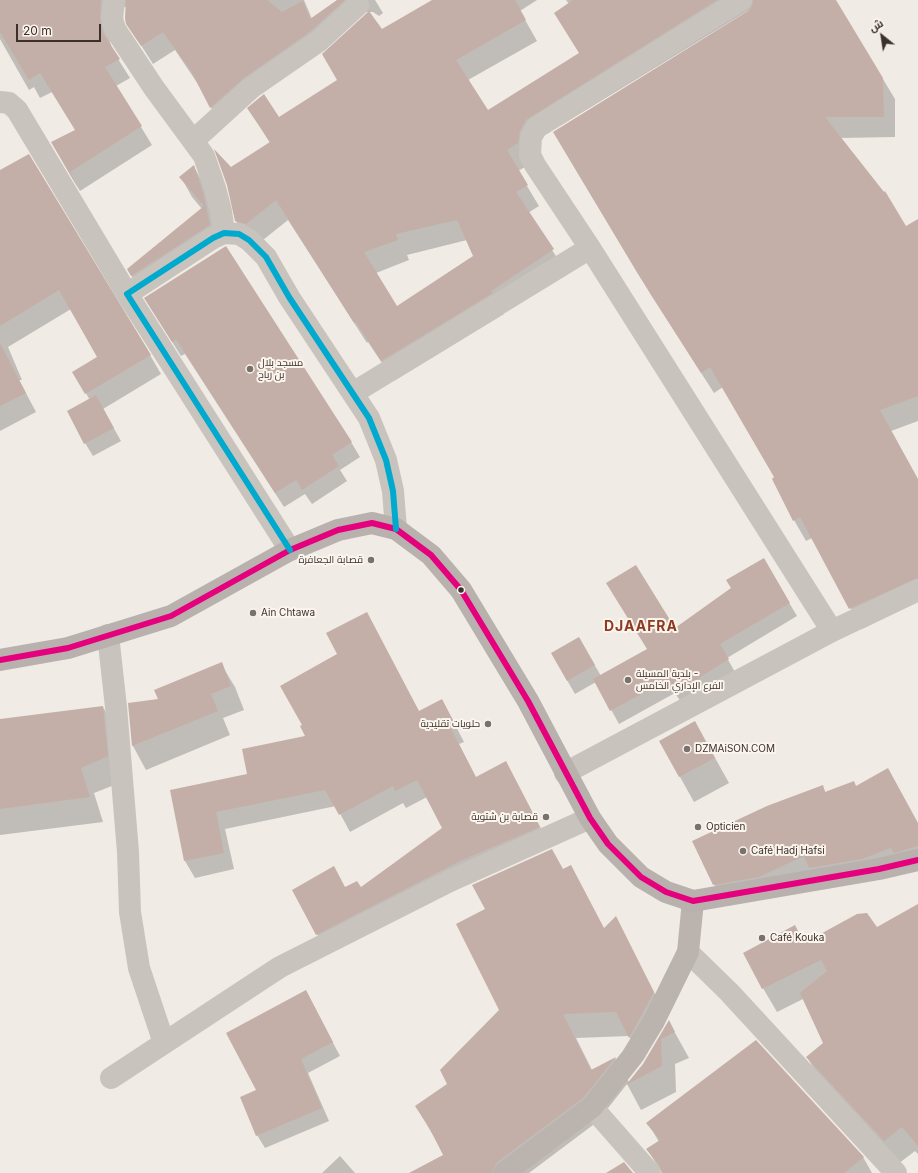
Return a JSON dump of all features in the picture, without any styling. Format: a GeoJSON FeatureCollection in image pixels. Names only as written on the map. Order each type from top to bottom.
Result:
{"type":"FeatureCollection","features":[{"type":"Feature","properties":{"kind":"main road"},"geometry":{"type":"LineString","coordinates":[[0,660],[68,648],[171,616],[290,550],[338,530],[372,523],[396,529],[431,555],[461,590],[528,701],[590,818],[608,844],[641,877],[666,892],[693,901],[879,869],[918,860]]}},
{"type":"Feature","properties":{"kind":"street"},"geometry":{"type":"LineString","coordinates":[[114,0],[112,19],[115,29],[154,88],[194,140],[204,156],[222,211],[224,232]]}},
{"type":"Feature","properties":{"kind":"street"},"geometry":{"type":"LineString","coordinates":[[741,0],[537,127],[531,137],[530,155],[535,166],[590,248],[832,631]]}},
{"type":"Feature","properties":{"kind":"street"},"geometry":{"type":"LineString","coordinates":[[194,140],[251,88],[319,41],[358,5]]}},
{"type":"Feature","properties":{"kind":"street"},"geometry":{"type":"LineString","coordinates":[[0,102],[9,103],[17,110],[127,294],[290,550]]}},
{"type":"Feature","properties":{"kind":"street"},"geometry":{"type":"LineString","coordinates":[[127,294],[224,232],[239,234],[249,240],[266,257],[289,297],[369,418],[386,460],[393,491],[396,529]]}},
{"type":"Feature","properties":{"kind":"street"},"geometry":{"type":"LineString","coordinates":[[353,393],[590,248]]}},
{"type":"Feature","properties":{"kind":"street"},"geometry":{"type":"LineString","coordinates":[[565,773],[832,631],[918,590]]}},
{"type":"Feature","properties":{"kind":"street"},"geometry":{"type":"LineString","coordinates":[[108,635],[116,707],[128,852],[130,912],[139,968],[164,1043]]}},
{"type":"Feature","properties":{"kind":"street"},"geometry":{"type":"LineString","coordinates":[[111,1078],[280,967],[450,881],[590,818]]}},
{"type":"Feature","properties":{"kind":"street"},"geometry":{"type":"LineString","coordinates":[[504,1173],[592,1107],[632,1057],[654,1021],[688,952],[693,901]]}},
{"type":"Feature","properties":{"kind":"street"},"geometry":{"type":"LineString","coordinates":[[688,952],[729,992],[896,1173]]}},
{"type":"Feature","properties":{"kind":"street"},"geometry":{"type":"LineString","coordinates":[[592,1107],[650,1173]]}},
{"type":"Feature","properties":{"kind":"building"},"geometry":{"type":"Polygon","coordinates":[[[0,0],[101,0],[100,18],[103,33],[120,59],[105,67],[142,126],[70,172],[79,190],[51,142],[75,130],[40,73],[29,80],[0,32],[0,0]]]}},
{"type":"Feature","properties":{"kind":"building"},"geometry":{"type":"Polygon","coordinates":[[[126,0],[267,0],[282,12],[303,1],[310,19],[337,0],[345,0],[311,31],[244,78],[210,108],[191,71],[163,32],[141,46],[126,24],[126,0]]]}},
{"type":"Feature","properties":{"kind":"building"},"geometry":{"type":"Polygon","coordinates":[[[432,0],[515,0],[526,20],[456,60],[488,110],[579,53],[554,13],[573,0],[717,0],[526,120],[520,131],[518,143],[507,150],[528,185],[516,192],[554,249],[491,291],[493,293],[381,361],[356,322],[354,323],[276,200],[246,224],[235,221],[227,185],[214,149],[231,167],[270,142],[247,108],[264,94],[279,117],[337,80],[322,54],[369,11],[382,29],[432,0]],[[457,220],[396,234],[398,240],[364,252],[397,306],[473,256],[457,220]]]}},
{"type":"Feature","properties":{"kind":"building"},"geometry":{"type":"Polygon","coordinates":[[[753,0],[836,0],[883,78],[884,117],[825,117],[884,192],[885,191],[906,226],[918,219],[918,396],[880,410],[918,479],[918,578],[849,609],[800,517],[793,521],[772,479],[774,477],[710,367],[701,373],[638,274],[553,132],[748,11],[752,6],[753,0]]]}},
{"type":"Feature","properties":{"kind":"building"},"geometry":{"type":"Polygon","coordinates":[[[29,154],[151,355],[85,394],[72,372],[97,357],[59,290],[0,326],[0,170],[29,154]]]}},
{"type":"Feature","properties":{"kind":"building"},"geometry":{"type":"Polygon","coordinates":[[[194,165],[203,192],[210,225],[131,276],[127,269],[204,206],[179,177],[194,165]]]}},
{"type":"Feature","properties":{"kind":"building","name":"مسجد بلال بن رباح"},"geometry":{"type":"Polygon","coordinates":[[[226,246],[352,442],[332,455],[339,466],[302,490],[296,480],[275,493],[176,339],[172,342],[144,298],[226,246]]]}},
{"type":"Feature","properties":{"kind":"building"},"geometry":{"type":"Polygon","coordinates":[[[0,343],[26,393],[0,406],[0,343]]]}},
{"type":"Feature","properties":{"kind":"building"},"geometry":{"type":"Polygon","coordinates":[[[96,395],[114,428],[84,444],[67,411],[96,395]]]}},
{"type":"Feature","properties":{"kind":"building"},"geometry":{"type":"Polygon","coordinates":[[[764,558],[790,603],[720,644],[729,659],[675,693],[667,680],[610,711],[593,679],[647,649],[606,583],[636,565],[675,628],[731,588],[726,580],[764,558]]]}},
{"type":"Feature","properties":{"kind":"building"},"geometry":{"type":"Polygon","coordinates":[[[367,612],[419,711],[442,699],[455,724],[450,727],[476,777],[506,761],[540,827],[460,861],[316,935],[292,890],[334,866],[345,887],[357,881],[361,887],[442,828],[417,780],[395,791],[393,786],[339,815],[325,790],[216,812],[224,853],[184,861],[170,790],[247,774],[242,749],[305,736],[300,726],[302,725],[280,686],[337,654],[326,633],[367,612]]]}},
{"type":"Feature","properties":{"kind":"building"},"geometry":{"type":"Polygon","coordinates":[[[579,637],[595,665],[567,681],[551,653],[579,637]]]}},
{"type":"Feature","properties":{"kind":"building"},"geometry":{"type":"Polygon","coordinates":[[[222,662],[231,686],[211,694],[218,711],[132,746],[128,703],[158,699],[154,690],[222,662]]]}},
{"type":"Feature","properties":{"kind":"building"},"geometry":{"type":"Polygon","coordinates":[[[103,706],[108,756],[81,768],[90,797],[0,809],[0,719],[103,706]]]}},
{"type":"Feature","properties":{"kind":"building","name":"DZMAiSON.COM"},"geometry":{"type":"Polygon","coordinates":[[[695,721],[715,758],[679,777],[659,741],[695,721]]]}},
{"type":"Feature","properties":{"kind":"building"},"geometry":{"type":"Polygon","coordinates":[[[888,768],[918,823],[918,846],[894,853],[891,848],[862,859],[809,868],[804,856],[759,877],[713,885],[692,841],[767,806],[823,785],[825,792],[854,781],[856,786],[888,768]]]}},
{"type":"Feature","properties":{"kind":"building"},"geometry":{"type":"Polygon","coordinates":[[[552,849],[563,869],[571,865],[604,928],[616,916],[654,992],[629,1038],[616,1012],[563,1014],[591,1070],[616,1057],[583,1098],[496,1163],[492,1173],[409,1173],[443,1155],[430,1129],[415,1106],[447,1084],[440,1070],[499,1010],[456,924],[485,909],[472,885],[552,849]]]}},
{"type":"Feature","properties":{"kind":"building"},"geometry":{"type":"Polygon","coordinates":[[[918,904],[918,1146],[902,1127],[884,1141],[806,1057],[823,1043],[800,993],[827,971],[821,960],[762,989],[743,953],[795,925],[804,943],[857,914],[867,913],[877,927],[918,904]]]}},
{"type":"Feature","properties":{"kind":"building"},"geometry":{"type":"Polygon","coordinates":[[[306,990],[333,1042],[301,1059],[322,1108],[256,1136],[240,1097],[256,1090],[226,1033],[306,990]]]}},
{"type":"Feature","properties":{"kind":"building"},"geometry":{"type":"Polygon","coordinates":[[[669,1020],[675,1032],[661,1039],[662,1066],[626,1085],[643,1064],[669,1020]]]}},
{"type":"Feature","properties":{"kind":"building"},"geometry":{"type":"Polygon","coordinates":[[[756,1040],[864,1157],[844,1173],[662,1173],[659,1165],[646,1149],[660,1140],[646,1123],[756,1040]]]}},
{"type":"Feature","properties":{"kind":"building"},"geometry":{"type":"Polygon","coordinates":[[[624,1162],[633,1173],[606,1173],[624,1162]]]}},
{"type":"Feature","properties":{"kind":"transit line"},"geometry":{"type":"LineString","coordinates":[[290,550],[127,294],[213,238],[224,233],[239,234],[249,240],[266,257],[289,297],[369,418],[386,460],[393,491],[396,529]]}},
{"type":"Feature","properties":{"kind":"transit line"},"geometry":{"type":"LineString","coordinates":[[0,660],[68,648],[171,616],[290,550],[338,530],[372,523],[396,529],[431,555],[461,590],[528,701],[590,818],[608,844],[641,877],[666,892],[693,901],[879,869],[918,860]]}},
{"type":"Feature","properties":{"kind":"place","name":"مسجد بلال بن رباح"},"geometry":{"type":"Point","coordinates":[250,369]}},
{"type":"Feature","properties":{"kind":"place","name":"قصابة الجعافرة"},"geometry":{"type":"Point","coordinates":[371,560]}},
{"type":"Feature","properties":{"kind":"place","name":"Ain Chtawa"},"geometry":{"type":"Point","coordinates":[253,613]}},
{"type":"Feature","properties":{"kind":"place","name":"بلدية المسيلة - الفرع الإداري الخامس"},"geometry":{"type":"Point","coordinates":[628,680]}},
{"type":"Feature","properties":{"kind":"place","name":"حلويات تقليدية"},"geometry":{"type":"Point","coordinates":[488,724]}},
{"type":"Feature","properties":{"kind":"place","name":"DZMAiSON.COM"},"geometry":{"type":"Point","coordinates":[687,749]}},
{"type":"Feature","properties":{"kind":"place","name":"قصابة بن شتوية"},"geometry":{"type":"Point","coordinates":[546,817]}},
{"type":"Feature","properties":{"kind":"place","name":"Opticien"},"geometry":{"type":"Point","coordinates":[698,827]}},
{"type":"Feature","properties":{"kind":"place","name":"Café Hadj Hafsi"},"geometry":{"type":"Point","coordinates":[743,851]}},
{"type":"Feature","properties":{"kind":"place","name":"Café Kouka"},"geometry":{"type":"Point","coordinates":[762,938]}},
{"type":"Feature","properties":{"kind":"district","name":"DJAAFRA"},"geometry":{"type":"Point","coordinates":[641,627]}}]}
